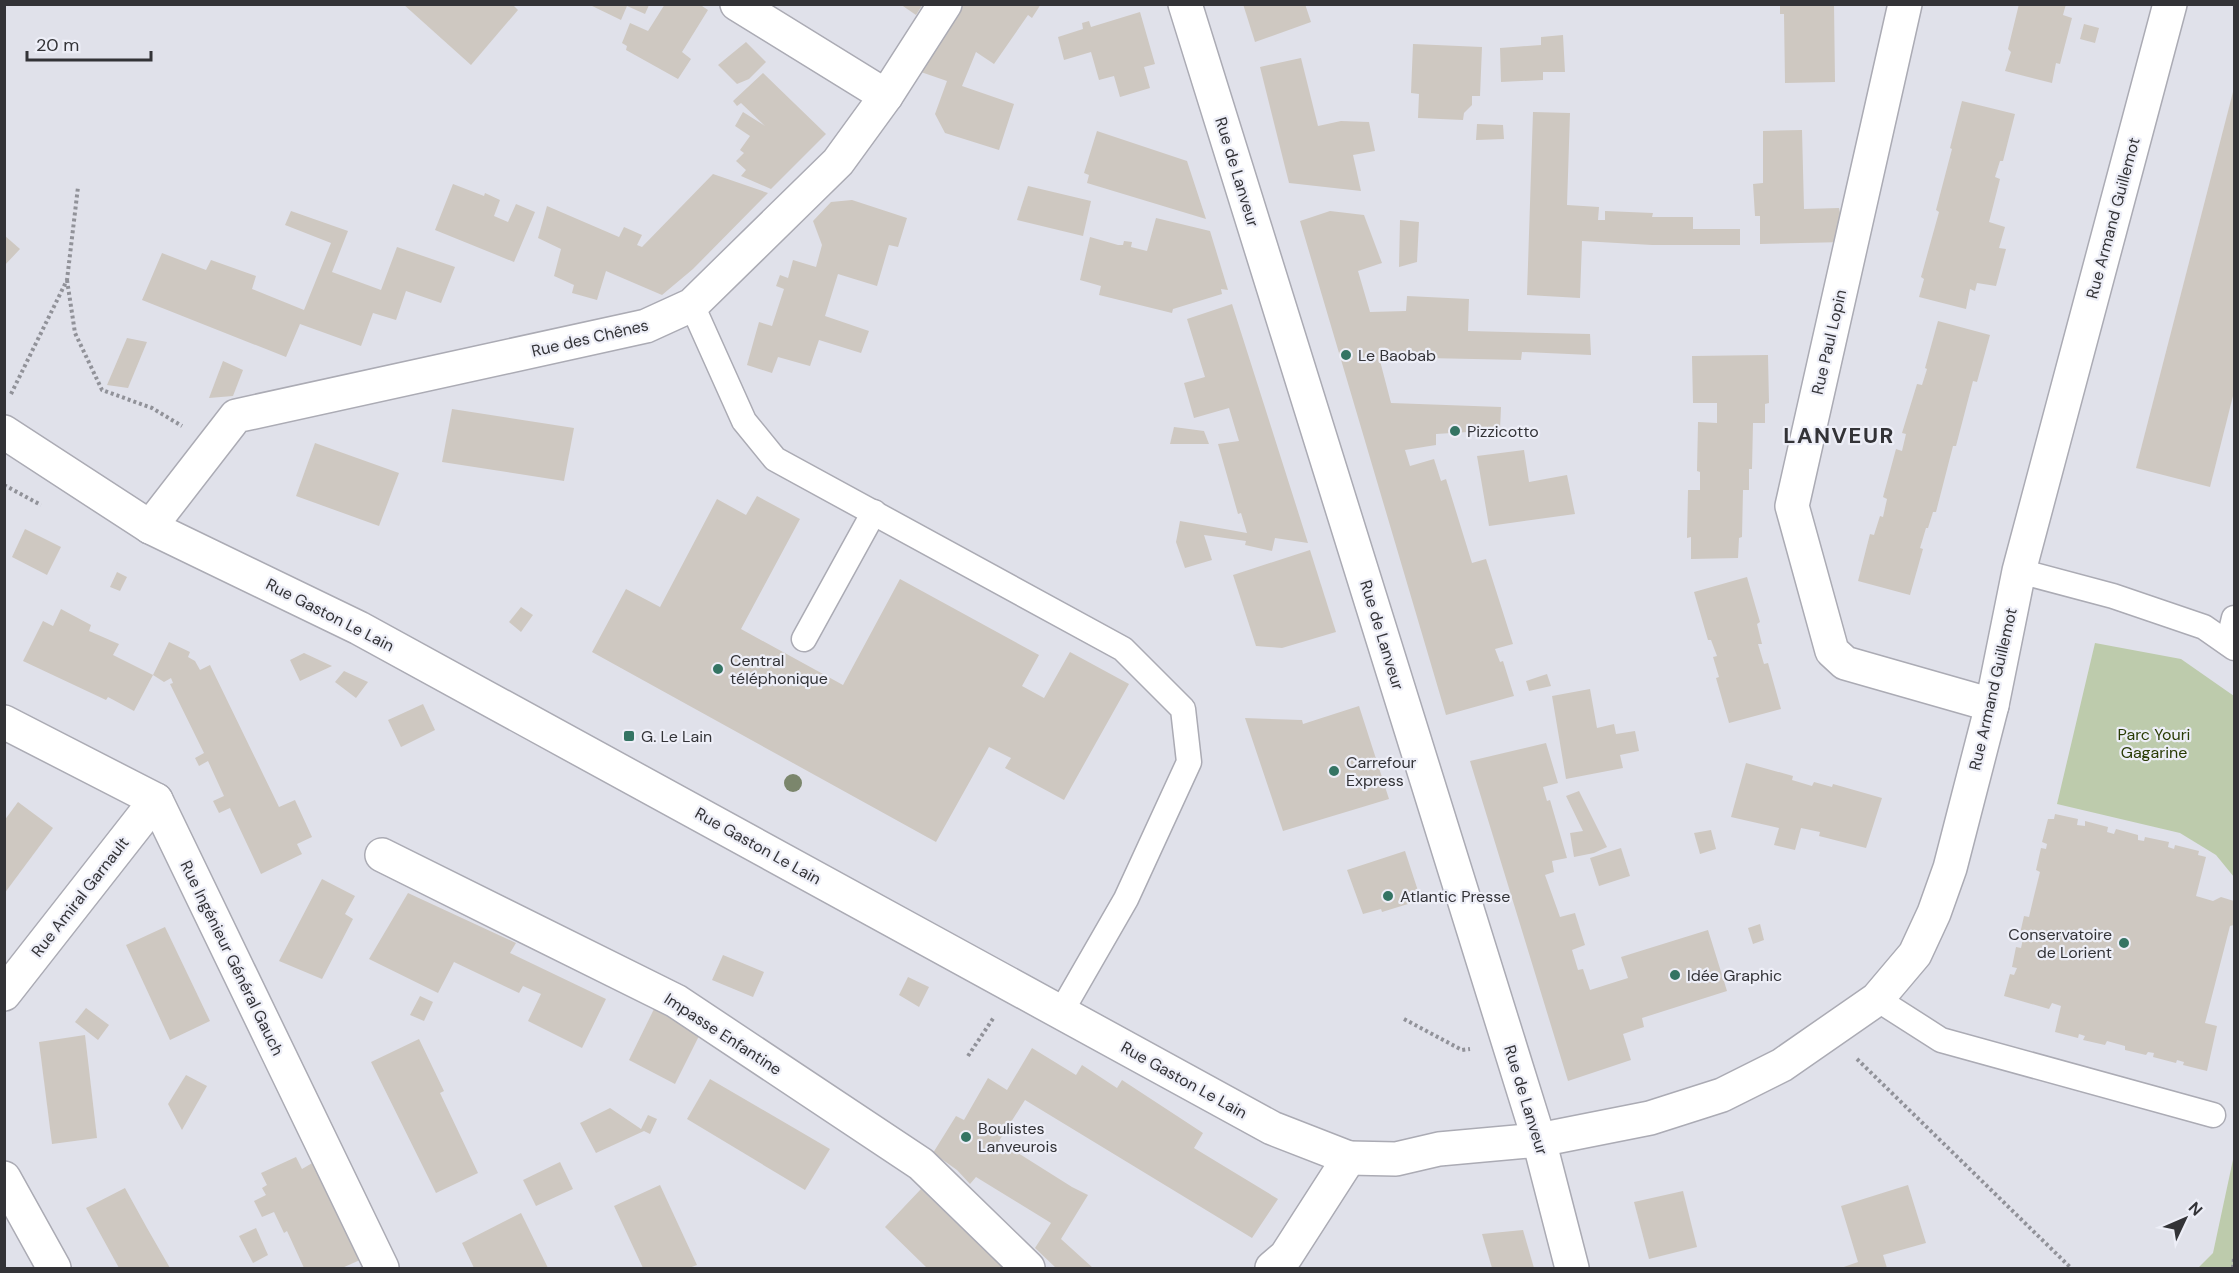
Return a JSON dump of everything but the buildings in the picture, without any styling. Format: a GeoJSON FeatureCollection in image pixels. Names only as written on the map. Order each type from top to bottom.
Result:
{"type":"FeatureCollection","features":[{"type":"Feature","properties":{"kind":"street"},"geometry":{"type":"LineString","coordinates":[[737,4],[886,96]]}},
{"type":"Feature","properties":{"kind":"street","name":"Rue des Chênes"},"geometry":{"type":"LineString","coordinates":[[150,527],[236,416],[646,326],[692,305],[838,162],[886,96],[945,4]]}},
{"type":"Feature","properties":{"kind":"street","name":"Rue de Lanveur"},"geometry":{"type":"LineString","coordinates":[[1185,4],[1539,1140],[1572,1269]]}},
{"type":"Feature","properties":{"kind":"street","name":"Rue Paul Lopin"},"geometry":{"type":"LineString","coordinates":[[1905,4],[1792,506],[1832,651],[1845,663],[1992,705]]}},
{"type":"Feature","properties":{"kind":"street","name":"Rue Armand Guillemot"},"geometry":{"type":"LineString","coordinates":[[1539,1140],[1650,1118],[1722,1095],[1782,1065],[1877,999],[1915,954],[1934,913],[1950,868],[1992,705],[2019,571],[2170,4]]}},
{"type":"Feature","properties":{"kind":"street","name":"Rue Gaston Le Lain"},"geometry":{"type":"LineString","coordinates":[[4,432],[150,527],[359,628],[1272,1128],[1349,1158],[1396,1159],[1439,1149],[1539,1140]]}},
{"type":"Feature","properties":{"kind":"street"},"geometry":{"type":"LineString","coordinates":[[4,722],[156,800]]}},
{"type":"Feature","properties":{"kind":"street","name":"Rue Amiral Garnault"},"geometry":{"type":"LineString","coordinates":[[4,993],[156,800]]}},
{"type":"Feature","properties":{"kind":"street","name":"Rue Ingénieur Général Gauch"},"geometry":{"type":"LineString","coordinates":[[156,800],[382,1269]]}},
{"type":"Feature","properties":{"kind":"street","name":"Impasse Enfantine"},"geometry":{"type":"LineString","coordinates":[[382,855],[676,1001],[921,1164],[1028,1269]]}},
{"type":"Feature","properties":{"kind":"street"},"geometry":{"type":"LineString","coordinates":[[1272,1269],[1286,1256],[1349,1158]]}},
{"type":"Feature","properties":{"kind":"street"},"geometry":{"type":"LineString","coordinates":[[4,1178],[54,1269]]}},
{"type":"Feature","properties":{"kind":"lane"},"geometry":{"type":"LineString","coordinates":[[692,305],[744,421],[775,459],[1123,649],[1183,709],[1189,762],[1126,899],[1061,1012]]}},
{"type":"Feature","properties":{"kind":"lane"},"geometry":{"type":"LineString","coordinates":[[804,639],[874,512]]}},
{"type":"Feature","properties":{"kind":"lane"},"geometry":{"type":"LineString","coordinates":[[2019,571],[2114,596],[2204,627],[2231,645],[2235,618]]}},
{"type":"Feature","properties":{"kind":"lane"},"geometry":{"type":"LineString","coordinates":[[1877,999],[1941,1040],[2213,1115]]}},
{"type":"Feature","properties":{"kind":"path"},"geometry":{"type":"LineString","coordinates":[[78,187],[67,280],[75,333],[102,390],[152,408],[213,446]]}},
{"type":"Feature","properties":{"kind":"path"},"geometry":{"type":"LineString","coordinates":[[10,398],[67,280]]}},
{"type":"Feature","properties":{"kind":"path"},"geometry":{"type":"LineString","coordinates":[[1404,1019],[1462,1050],[1509,1044]]}},
{"type":"Feature","properties":{"kind":"path"},"geometry":{"type":"LineString","coordinates":[[1830,1032],[2072,1269]]}},
{"type":"Feature","properties":{"kind":"path"},"geometry":{"type":"LineString","coordinates":[[2233,1269],[2235,1259]]}},
{"type":"Feature","properties":{"kind":"green space","name":"Parc Youri Gagarine"},"geometry":{"type":"Polygon","coordinates":[[[2095,643],[2181,659],[2234,696],[2234,877],[2216,855],[2180,833],[2057,804],[2095,643]]]}},
{"type":"Feature","properties":{"kind":"green space"},"geometry":{"type":"Polygon","coordinates":[[[2234,1155],[2234,1268],[2198,1268],[2213,1253],[2234,1155]]]}},
{"type":"Feature","properties":{"kind":"place","name":"Le Baobab"},"geometry":{"type":"Point","coordinates":[1346,355]}},
{"type":"Feature","properties":{"kind":"place","name":"Pizzicotto"},"geometry":{"type":"Point","coordinates":[1455,431]}},
{"type":"Feature","properties":{"kind":"place","name":"Central téléphonique"},"geometry":{"type":"Point","coordinates":[718,669]}},
{"type":"Feature","properties":{"kind":"place","name":"G. Le Lain"},"geometry":{"type":"Point","coordinates":[629,736]}},
{"type":"Feature","properties":{"kind":"place","name":"Carrefour Express"},"geometry":{"type":"Point","coordinates":[1334,771]}},
{"type":"Feature","properties":{"kind":"place","name":"Atlantic Presse"},"geometry":{"type":"Point","coordinates":[1388,896]}},
{"type":"Feature","properties":{"kind":"place","name":"Conservatoire de Lorient"},"geometry":{"type":"Point","coordinates":[2124,943]}},
{"type":"Feature","properties":{"kind":"place","name":"Idée Graphic"},"geometry":{"type":"Point","coordinates":[1675,975]}},
{"type":"Feature","properties":{"kind":"place","name":"Boulistes Lanveurois"},"geometry":{"type":"Point","coordinates":[966,1137]}},
{"type":"Feature","properties":{"kind":"district","name":"LANVEUR"},"geometry":{"type":"Point","coordinates":[1839,435]}}]}
